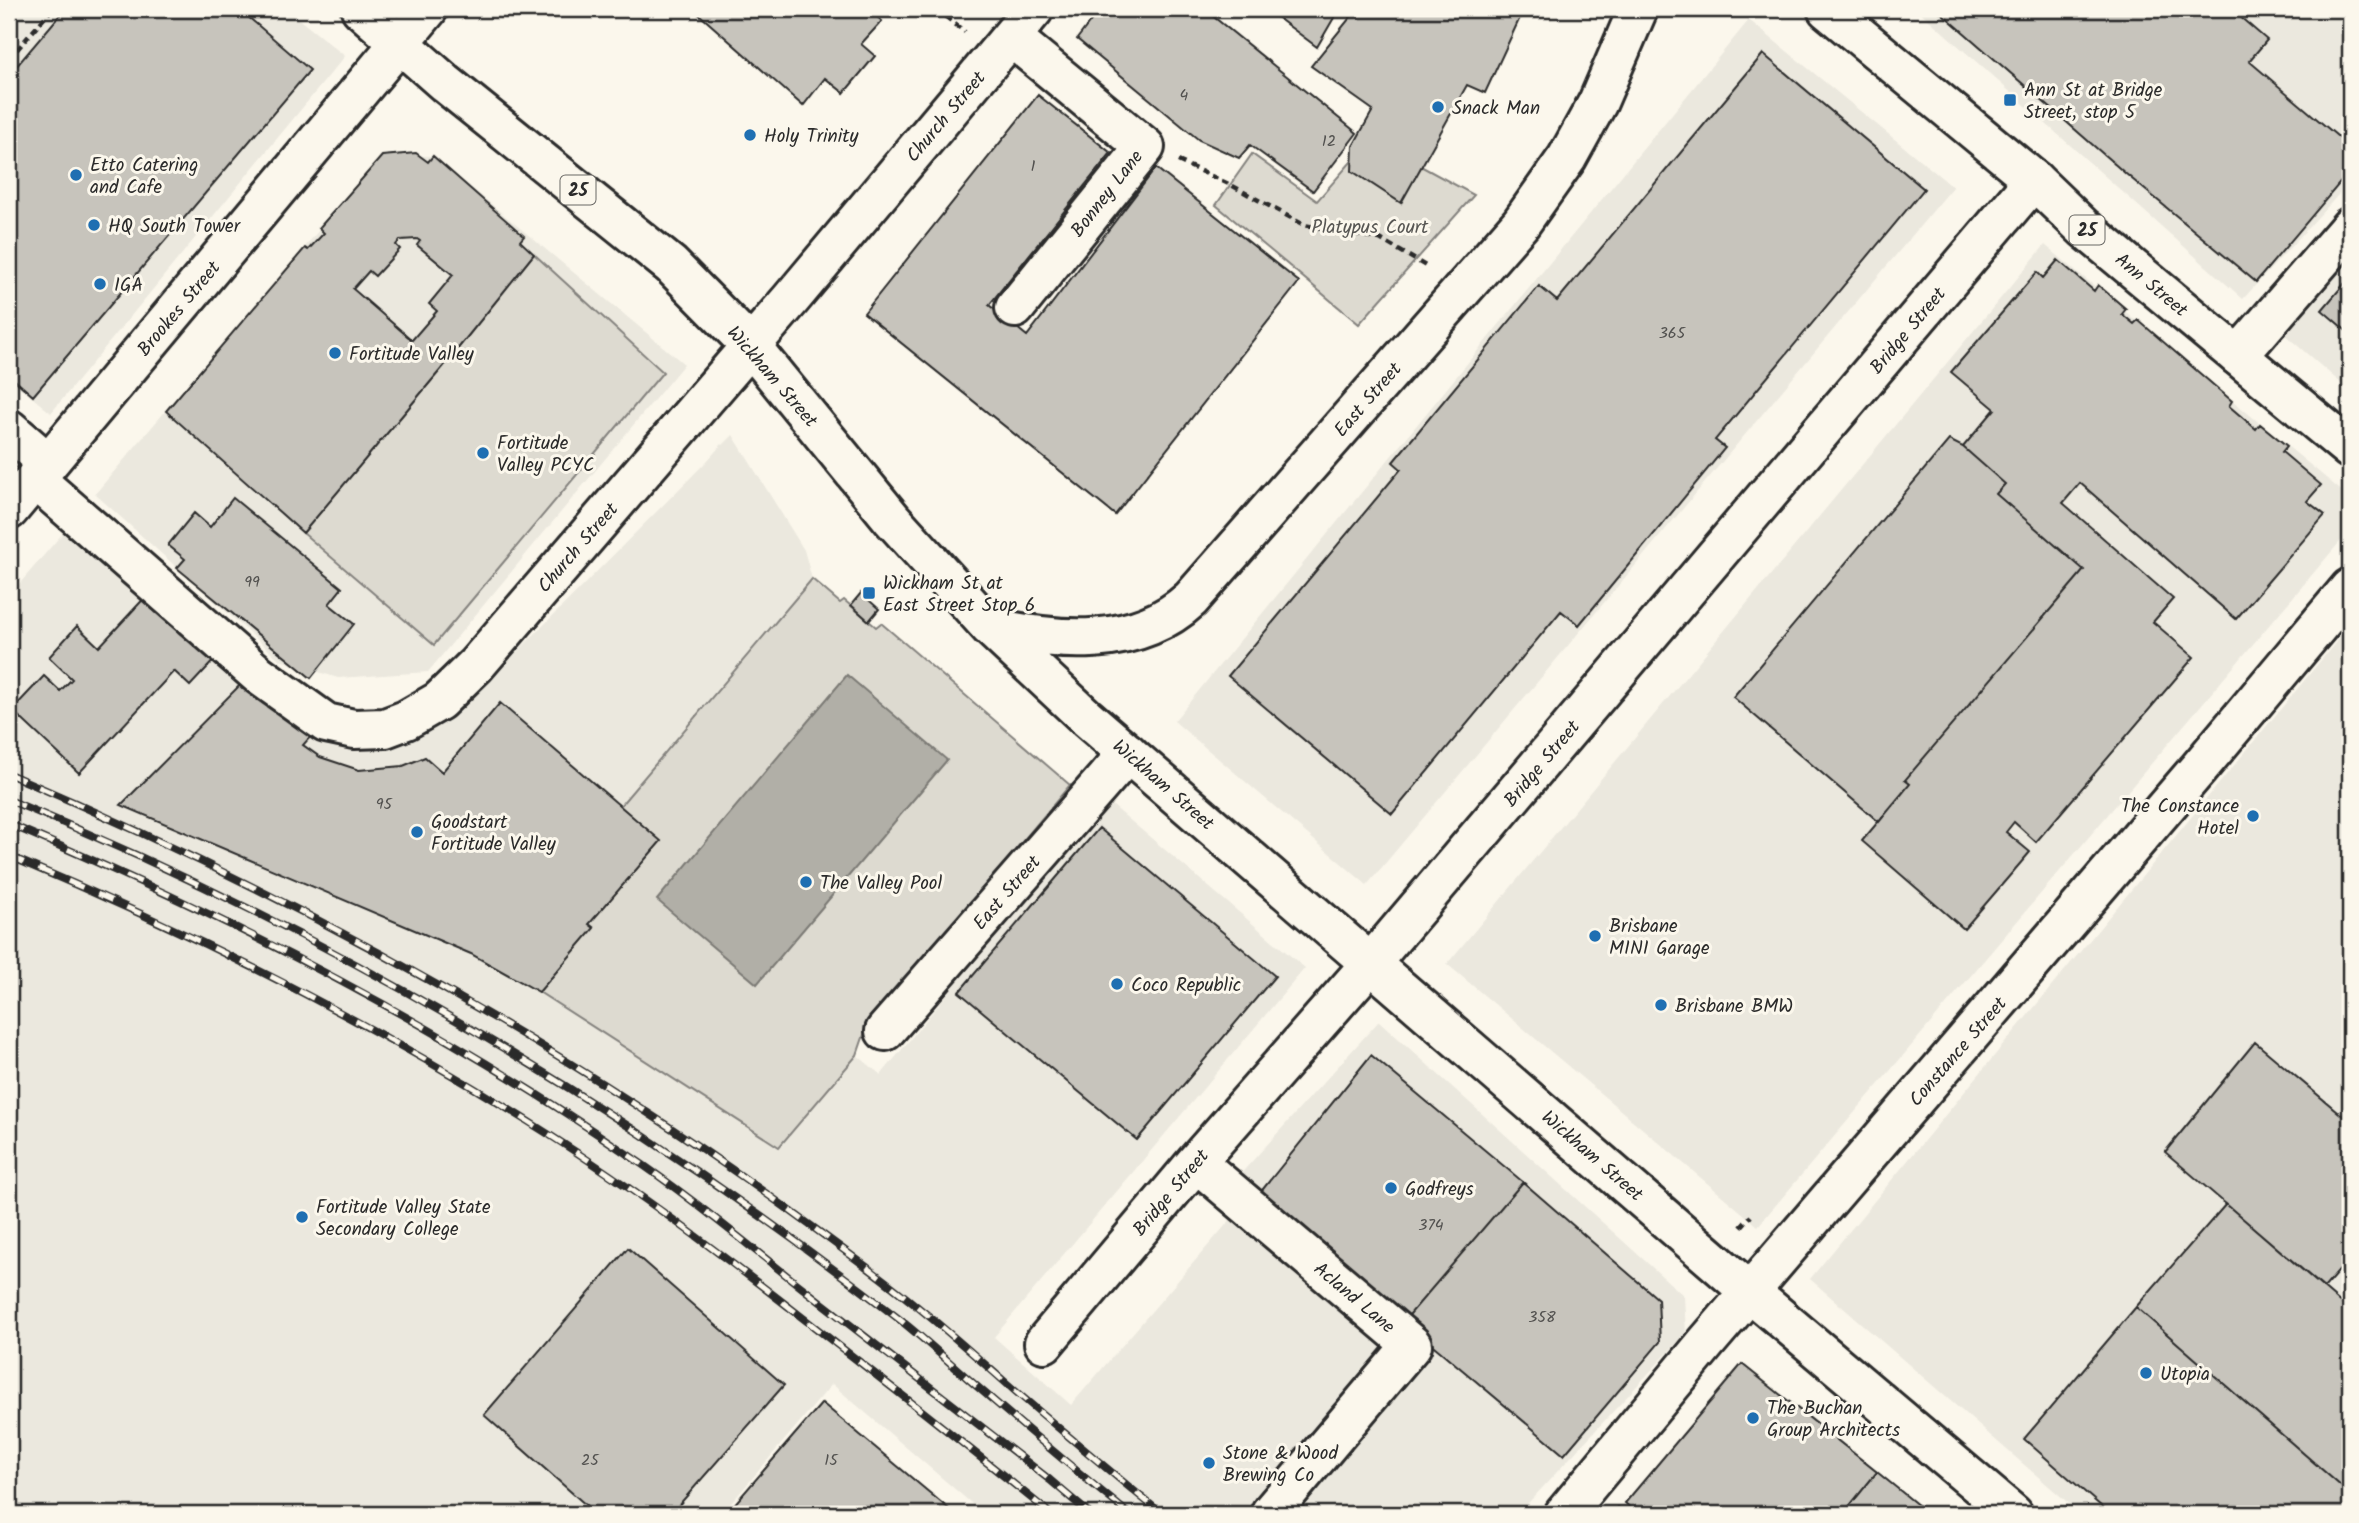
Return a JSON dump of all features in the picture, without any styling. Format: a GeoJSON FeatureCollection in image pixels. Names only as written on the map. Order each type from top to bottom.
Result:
{"type":"FeatureCollection","features":[{"type":"Feature","properties":{"kind":"street","name":"Wickham Street"},"geometry":{"type":"LineString","coordinates":[[361,9],[398,43],[671,265],[750,345],[892,519],[990,627],[1087,718],[1750,1292],[2014,1514]]}},
{"type":"Feature","properties":{"kind":"street","name":"Brookes Street"},"geometry":{"type":"LineString","coordinates":[[9,510],[428,9]]}},
{"type":"Feature","properties":{"kind":"street","name":"East Street"},"geometry":{"type":"LineString","coordinates":[[990,627],[1072,639],[1115,636],[1152,626],[1179,611],[1521,223],[1567,158],[1592,113],[1638,9]]}},
{"type":"Feature","properties":{"kind":"street","name":"Ann Street"},"geometry":{"type":"LineString","coordinates":[[1827,9],[2034,180],[2084,228],[2350,449]]}},
{"type":"Feature","properties":{"kind":"street","name":"Bonney Lane"},"geometry":{"type":"LineString","coordinates":[[1015,308],[1145,147],[1023,23]]}},
{"type":"Feature","properties":{"kind":"street","name":"Church Street"},"geometry":{"type":"LineString","coordinates":[[9,429],[42,471],[259,674],[326,723],[354,729],[385,728],[439,701],[476,666],[1023,23]]}},
{"type":"Feature","properties":{"kind":"street","name":"Bridge Street"},"geometry":{"type":"LineString","coordinates":[[1044,1343],[1196,1161],[1371,963],[2034,180]]}},
{"type":"Feature","properties":{"kind":"street"},"geometry":{"type":"LineString","coordinates":[[2238,356],[2350,227]]}},
{"type":"Feature","properties":{"kind":"street","name":"Constance Street"},"geometry":{"type":"LineString","coordinates":[[1564,1514],[2350,588]]}},
{"type":"Feature","properties":{"kind":"street","name":"East Street"},"geometry":{"type":"LineString","coordinates":[[885,1031],[1128,753]]}},
{"type":"Feature","properties":{"kind":"street","name":"Acland Lane"},"geometry":{"type":"LineString","coordinates":[[1196,1161],[1412,1345],[1271,1513]]}},
{"type":"Feature","properties":{"kind":"path"},"geometry":{"type":"LineString","coordinates":[[9,59],[52,9]]}},
{"type":"Feature","properties":{"kind":"path"},"geometry":{"type":"LineString","coordinates":[[1145,147],[1231,184],[1304,225],[1380,239],[1429,268]]}},
{"type":"Feature","properties":{"kind":"path"},"geometry":{"type":"LineString","coordinates":[[1741,1227],[1751,1216]]}},
{"type":"Feature","properties":{"kind":"shaded area","name":"HQ South Tower"},"geometry":{"type":"Polygon","coordinates":[[[9,9],[286,9],[345,56],[51,413],[9,378],[9,9]]]}},
{"type":"Feature","properties":{"kind":"shaded area"},"geometry":{"type":"Polygon","coordinates":[[[1917,9],[2350,9],[2350,182],[2243,299],[1917,9]]]}},
{"type":"Feature","properties":{"kind":"shaded area"},"geometry":{"type":"Polygon","coordinates":[[[1749,20],[1953,187],[1367,885],[1174,721],[1749,20]]]}},
{"type":"Feature","properties":{"kind":"shaded area"},"geometry":{"type":"Polygon","coordinates":[[[382,156],[433,156],[684,364],[428,672],[338,678],[280,660],[95,494],[382,156]]]}},
{"type":"Feature","properties":{"kind":"shaded area"},"geometry":{"type":"Polygon","coordinates":[[[2045,245],[2350,498],[2350,530],[1758,1226],[1447,964],[2045,245]]]}},
{"type":"Feature","properties":{"kind":"shaded area"},"geometry":{"type":"Polygon","coordinates":[[[2350,256],[2350,391],[2283,333],[2350,256]]]}},
{"type":"Feature","properties":{"kind":"shaded area"},"geometry":{"type":"Polygon","coordinates":[[[733,435],[804,550],[812,579],[840,603],[844,600],[876,627],[881,623],[1070,785],[867,1026],[857,1055],[881,1075],[1106,800],[1305,968],[994,1337],[1071,1405],[1237,1212],[1393,1346],[1249,1514],[984,1514],[832,1384],[722,1514],[9,1514],[9,596],[68,527],[290,714],[415,734],[469,700],[733,435]]]}},
{"type":"Feature","properties":{"kind":"shaded area"},"geometry":{"type":"Polygon","coordinates":[[[2350,625],[2350,1514],[2081,1514],[1810,1279],[2350,625]]]}},
{"type":"Feature","properties":{"kind":"shaded area"},"geometry":{"type":"Polygon","coordinates":[[[847,675],[947,760],[757,984],[657,900],[847,675]]]}},
{"type":"Feature","properties":{"kind":"shaded area"},"geometry":{"type":"Polygon","coordinates":[[[1379,1021],[1684,1296],[1686,1333],[1518,1514],[1292,1514],[1429,1347],[1236,1179],[1379,1021]]]}},
{"type":"Feature","properties":{"kind":"green space","name":"Platypus Court"},"geometry":{"type":"Polygon","coordinates":[[[1371,139],[1474,195],[1359,324],[1216,205],[1252,154],[1317,201],[1371,139]]]}},
{"type":"Feature","properties":{"kind":"green space","name":"Fortitude Valley PCYC"},"geometry":{"type":"Polygon","coordinates":[[[534,254],[663,372],[434,645],[303,533],[534,254]]]}},
{"type":"Feature","properties":{"kind":"green space","name":"The Valley Pool"},"geometry":{"type":"Polygon","coordinates":[[[812,579],[840,603],[844,600],[876,627],[881,623],[1070,785],[867,1026],[857,1055],[779,1147],[539,992],[594,928],[589,924],[660,841],[620,806],[812,579]]]}},
{"type":"Feature","properties":{"kind":"building","name":"HQ South Tower"},"geometry":{"type":"Polygon","coordinates":[[[65,9],[239,9],[310,70],[33,396],[9,375],[9,75],[65,9]]]}},
{"type":"Feature","properties":{"kind":"building"},"geometry":{"type":"Polygon","coordinates":[[[693,9],[868,9],[882,21],[861,44],[875,56],[844,93],[825,78],[803,106],[693,9]]]}},
{"type":"Feature","properties":{"kind":"building"},"geometry":{"type":"Polygon","coordinates":[[[1100,9],[1204,9],[1357,133],[1313,191],[1250,145],[1239,158],[1199,140],[1077,39],[1100,9]]]}},
{"type":"Feature","properties":{"kind":"building"},"geometry":{"type":"Polygon","coordinates":[[[1266,9],[1339,9],[1317,47],[1266,9]]]}},
{"type":"Feature","properties":{"kind":"building"},"geometry":{"type":"Polygon","coordinates":[[[1357,9],[1524,9],[1485,93],[1467,85],[1401,203],[1352,171],[1353,146],[1373,110],[1311,66],[1357,9]]]}},
{"type":"Feature","properties":{"kind":"building"},"geometry":{"type":"Polygon","coordinates":[[[1937,9],[2231,9],[2267,40],[2249,61],[2350,147],[2350,171],[2256,282],[2126,174],[1937,9]]]}},
{"type":"Feature","properties":{"kind":"building"},"geometry":{"type":"Polygon","coordinates":[[[1763,54],[1924,189],[1715,440],[1725,448],[1579,625],[1561,611],[1392,814],[1228,676],[1401,469],[1393,462],[1539,286],[1557,301],[1763,54]]]}},
{"type":"Feature","properties":{"kind":"building"},"geometry":{"type":"Polygon","coordinates":[[[1038,95],[1111,153],[989,305],[1027,336],[1156,168],[1299,282],[1115,515],[864,313],[1038,95]]]}},
{"type":"Feature","properties":{"kind":"building","name":"Fortitude Valley"},"geometry":{"type":"Polygon","coordinates":[[[416,153],[428,162],[433,156],[524,236],[520,241],[534,254],[303,533],[166,411],[305,248],[308,250],[324,233],[319,228],[382,156],[416,153]],[[400,240],[396,245],[400,249],[375,276],[369,271],[353,289],[412,340],[437,311],[429,304],[453,275],[417,245],[420,241],[400,240]]]}},
{"type":"Feature","properties":{"kind":"building"},"geometry":{"type":"Polygon","coordinates":[[[2058,260],[2094,291],[2098,285],[2126,309],[2122,314],[2134,324],[2138,320],[2232,401],[2229,406],[2256,429],[2260,424],[2287,446],[2282,452],[2321,485],[2307,501],[2325,515],[2236,619],[2080,483],[2063,503],[2173,599],[2153,622],[2194,657],[2036,842],[2014,822],[2006,832],[2030,852],[1964,929],[1862,841],[1910,784],[1905,780],[2084,570],[1996,494],[2005,484],[1963,447],[1995,409],[1951,372],[2037,272],[2043,278],[2058,260]]]}},
{"type":"Feature","properties":{"kind":"building"},"geometry":{"type":"Polygon","coordinates":[[[2350,277],[2350,334],[2322,310],[2350,277]]]}},
{"type":"Feature","properties":{"kind":"building"},"geometry":{"type":"Polygon","coordinates":[[[1949,440],[1963,447],[2005,484],[1996,494],[2084,570],[1905,780],[1910,784],[1879,822],[1733,697],[1949,440]]]}},
{"type":"Feature","properties":{"kind":"building"},"geometry":{"type":"Polygon","coordinates":[[[233,498],[342,588],[329,604],[354,624],[311,678],[177,568],[185,559],[168,545],[194,513],[210,527],[233,498]]]}},
{"type":"Feature","properties":{"kind":"building"},"geometry":{"type":"Polygon","coordinates":[[[150,592],[218,656],[190,686],[174,671],[79,773],[12,710],[44,676],[60,691],[72,679],[49,657],[77,626],[99,647],[150,592]]]}},
{"type":"Feature","properties":{"kind":"building"},"geometry":{"type":"Polygon","coordinates":[[[861,593],[879,609],[869,621],[851,605],[861,593]]]}},
{"type":"Feature","properties":{"kind":"building","name":"Goodstart Fortitude Valley"},"geometry":{"type":"Polygon","coordinates":[[[241,684],[312,735],[303,745],[320,757],[359,770],[403,766],[425,757],[442,772],[500,703],[661,841],[589,924],[594,928],[539,992],[471,954],[121,805],[241,684]]]}},
{"type":"Feature","properties":{"kind":"building","name":"Coco Republic"},"geometry":{"type":"Polygon","coordinates":[[[1099,828],[1275,976],[1137,1140],[959,992],[1099,828]]]}},
{"type":"Feature","properties":{"kind":"building"},"geometry":{"type":"Polygon","coordinates":[[[2255,1042],[2350,1122],[2350,1246],[2346,1251],[2350,1258],[2324,1288],[2165,1152],[2255,1042]]]}},
{"type":"Feature","properties":{"kind":"building","name":"Godfreys"},"geometry":{"type":"Polygon","coordinates":[[[1371,1055],[1523,1182],[1404,1321],[1259,1194],[1371,1055]]]}},
{"type":"Feature","properties":{"kind":"building"},"geometry":{"type":"Polygon","coordinates":[[[1523,1182],[1658,1299],[1660,1342],[1564,1455],[1404,1321],[1523,1182]]]}},
{"type":"Feature","properties":{"kind":"building"},"geometry":{"type":"Polygon","coordinates":[[[2226,1204],[2350,1311],[2350,1494],[2136,1307],[2226,1204]]]}},
{"type":"Feature","properties":{"kind":"building"},"geometry":{"type":"Polygon","coordinates":[[[628,1248],[784,1385],[671,1514],[596,1514],[484,1415],[628,1248]]]}},
{"type":"Feature","properties":{"kind":"building","name":"Utopia"},"geometry":{"type":"Polygon","coordinates":[[[2136,1307],[2350,1494],[2350,1514],[2110,1514],[2024,1439],[2136,1307]]]}},
{"type":"Feature","properties":{"kind":"building","name":"The Buchan Group Architects"},"geometry":{"type":"Polygon","coordinates":[[[1742,1364],[1877,1472],[1843,1514],[1637,1514],[1625,1503],[1742,1364]]]}},
{"type":"Feature","properties":{"kind":"building"},"geometry":{"type":"Polygon","coordinates":[[[822,1403],[955,1514],[726,1514],[822,1403]]]}},
{"type":"Feature","properties":{"kind":"building"},"geometry":{"type":"Polygon","coordinates":[[[1877,1472],[1929,1514],[1843,1514],[1877,1472]]]}},
{"type":"Feature","properties":{"kind":"building"},"geometry":{"type":"Polygon","coordinates":[[[1618,1507],[1627,1514],[1612,1514],[1618,1507]]]}},
{"type":"Feature","properties":{"kind":"railway"},"geometry":{"type":"LineString","coordinates":[[9,774],[214,867],[314,918],[413,971],[606,1086],[700,1147],[884,1280],[1162,1514]]}},
{"type":"Feature","properties":{"kind":"railway"},"geometry":{"type":"LineString","coordinates":[[9,800],[128,851],[359,966],[582,1096],[690,1167],[899,1319],[1129,1514]]}},
{"type":"Feature","properties":{"kind":"railway"},"geometry":{"type":"LineString","coordinates":[[9,824],[169,895],[326,973],[403,1015],[554,1105],[693,1201],[1090,1514]]}},
{"type":"Feature","properties":{"kind":"railway"},"geometry":{"type":"LineString","coordinates":[[9,856],[147,917],[283,982],[415,1054],[545,1132],[614,1177],[714,1250],[1051,1514]]}},
{"type":"Feature","properties":{"kind":"place","name":"Ann St at Bridge Street, stop 5"},"geometry":{"type":"Point","coordinates":[2010,100]}},
{"type":"Feature","properties":{"kind":"place","name":"Snack Man"},"geometry":{"type":"Point","coordinates":[1438,107]}},
{"type":"Feature","properties":{"kind":"place","name":"Holy Trinity"},"geometry":{"type":"Point","coordinates":[750,135]}},
{"type":"Feature","properties":{"kind":"place","name":"Etto Catering and Cafe"},"geometry":{"type":"Point","coordinates":[76,175]}},
{"type":"Feature","properties":{"kind":"place","name":"HQ South Tower"},"geometry":{"type":"Point","coordinates":[94,225]}},
{"type":"Feature","properties":{"kind":"place","name":"IGA"},"geometry":{"type":"Point","coordinates":[100,284]}},
{"type":"Feature","properties":{"kind":"place","name":"Fortitude Valley"},"geometry":{"type":"Point","coordinates":[335,353]}},
{"type":"Feature","properties":{"kind":"place","name":"Fortitude Valley PCYC"},"geometry":{"type":"Point","coordinates":[483,453]}},
{"type":"Feature","properties":{"kind":"place","name":"Wickham St at East Street Stop 6"},"geometry":{"type":"Point","coordinates":[869,593]}},
{"type":"Feature","properties":{"kind":"place","name":"The Constance Hotel"},"geometry":{"type":"Point","coordinates":[2253,816]}},
{"type":"Feature","properties":{"kind":"place","name":"Goodstart Fortitude Valley"},"geometry":{"type":"Point","coordinates":[417,832]}},
{"type":"Feature","properties":{"kind":"place","name":"The Valley Pool"},"geometry":{"type":"Point","coordinates":[806,882]}},
{"type":"Feature","properties":{"kind":"place","name":"Brisbane MINI Garage"},"geometry":{"type":"Point","coordinates":[1595,936]}},
{"type":"Feature","properties":{"kind":"place","name":"Coco Republic"},"geometry":{"type":"Point","coordinates":[1117,984]}},
{"type":"Feature","properties":{"kind":"place","name":"Brisbane BMW"},"geometry":{"type":"Point","coordinates":[1661,1005]}},
{"type":"Feature","properties":{"kind":"place","name":"Godfreys"},"geometry":{"type":"Point","coordinates":[1391,1188]}},
{"type":"Feature","properties":{"kind":"place","name":"Fortitude Valley State Secondary College"},"geometry":{"type":"Point","coordinates":[302,1217]}},
{"type":"Feature","properties":{"kind":"place","name":"Utopia"},"geometry":{"type":"Point","coordinates":[2146,1373]}},
{"type":"Feature","properties":{"kind":"place","name":"The Buchan Group Architects"},"geometry":{"type":"Point","coordinates":[1753,1418]}},
{"type":"Feature","properties":{"kind":"place","name":"Stone & Wood Brewing Co"},"geometry":{"type":"Point","coordinates":[1209,1463]}}]}
